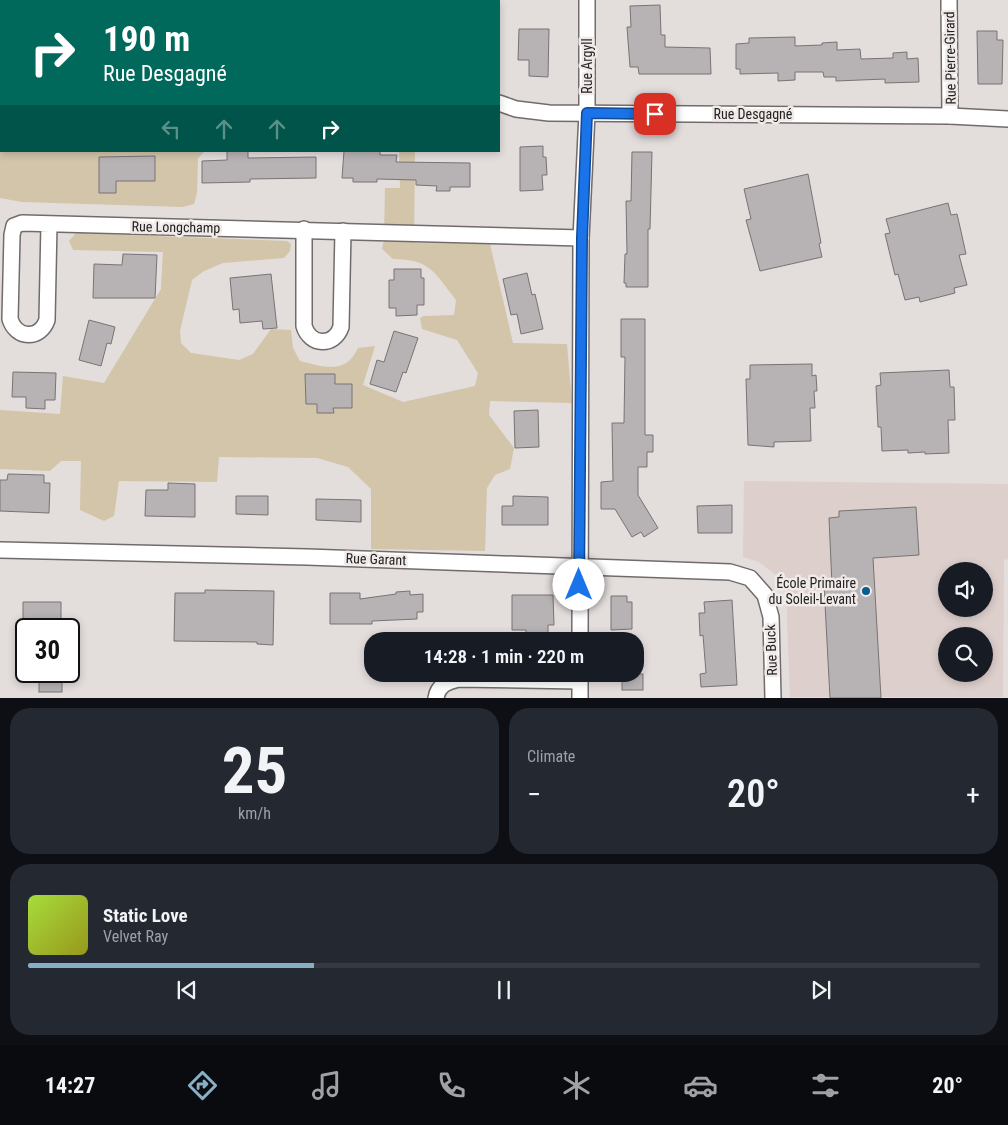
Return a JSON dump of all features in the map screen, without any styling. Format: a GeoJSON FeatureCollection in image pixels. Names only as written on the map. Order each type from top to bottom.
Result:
{"type":"FeatureCollection","features":[{"type":"Feature","properties":{"kind":"street","name":"Rue Argyll"},"geometry":{"type":"LineString","coordinates":[[580,632],[582,238],[587,113],[587,0]]}},
{"type":"Feature","properties":{"kind":"street","name":"Rue Pierre-Girard"},"geometry":{"type":"LineString","coordinates":[[949,0],[950,116]]}},
{"type":"Feature","properties":{"kind":"street","name":"Rue Desgagné"},"geometry":{"type":"LineString","coordinates":[[500,103],[516,109],[549,113],[950,116],[1008,119]]}},
{"type":"Feature","properties":{"kind":"street","name":"Rue Longchamp"},"geometry":{"type":"LineString","coordinates":[[49,224],[47,320],[42,330],[27,335],[15,330],[10,319],[12,234],[14,226],[22,223],[582,238]]}},
{"type":"Feature","properties":{"kind":"street"},"geometry":{"type":"LineString","coordinates":[[304,230],[304,326],[309,337],[321,342],[332,340],[341,327],[343,231]]}},
{"type":"Feature","properties":{"kind":"street","name":"Rue Garant"},"geometry":{"type":"LineString","coordinates":[[0,550],[579,566],[730,572],[750,578]]}},
{"type":"Feature","properties":{"kind":"street","name":"Rue Buck"},"geometry":{"type":"LineString","coordinates":[[750,578],[765,594],[770,617],[773,698]]}},
{"type":"Feature","properties":{"kind":"street"},"geometry":{"type":"LineString","coordinates":[[436,698],[437,692],[445,682]]}},
{"type":"Feature","properties":{"kind":"street"},"geometry":{"type":"LineString","coordinates":[[580,682],[580,698]]}},
{"type":"Feature","properties":{"kind":"shaded area"},"geometry":{"type":"Polygon","coordinates":[[[0,152],[204,152],[198,158],[197,193],[194,204],[183,207],[22,202],[0,198],[0,152]]]}},
{"type":"Feature","properties":{"kind":"shaded area"},"geometry":{"type":"Polygon","coordinates":[[[399,152],[415,152],[414,243],[490,244],[513,343],[567,344],[572,403],[490,401],[489,415],[514,448],[510,469],[495,475],[487,488],[485,551],[371,549],[371,489],[348,467],[317,458],[219,457],[217,482],[119,481],[114,516],[104,521],[80,510],[81,461],[61,461],[50,471],[0,469],[0,410],[60,414],[63,376],[104,383],[161,289],[163,252],[73,250],[69,241],[76,233],[287,241],[291,244],[290,251],[284,258],[223,263],[204,271],[192,280],[180,331],[181,343],[191,353],[239,360],[253,354],[271,329],[291,330],[293,348],[300,361],[325,367],[340,366],[353,357],[358,348],[375,346],[363,385],[403,402],[475,386],[478,373],[457,340],[422,329],[420,318],[424,316],[454,315],[456,300],[431,269],[416,262],[393,259],[382,249],[384,240],[385,188],[400,188],[399,152]]]}},
{"type":"Feature","properties":{"kind":"shaded area","name":"École Primaire du Soleil-Levant"},"geometry":{"type":"Polygon","coordinates":[[[744,481],[1008,484],[1008,559],[1004,560],[1003,697],[790,697],[786,587],[782,580],[759,562],[743,557],[744,481]]]}},
{"type":"Feature","properties":{"kind":"building"},"geometry":{"type":"Polygon","coordinates":[[[660,5],[661,35],[665,35],[665,47],[710,48],[711,74],[639,74],[638,67],[630,67],[627,27],[631,27],[630,6],[660,5]]]}},
{"type":"Feature","properties":{"kind":"building"},"geometry":{"type":"Polygon","coordinates":[[[519,29],[549,29],[548,77],[529,76],[529,60],[518,60],[519,29]]]}},
{"type":"Feature","properties":{"kind":"building"},"geometry":{"type":"Polygon","coordinates":[[[977,31],[997,31],[997,40],[1003,40],[1002,84],[978,84],[977,31]]]}},
{"type":"Feature","properties":{"kind":"building"},"geometry":{"type":"Polygon","coordinates":[[[795,37],[795,46],[822,45],[822,43],[837,42],[837,50],[860,49],[861,59],[893,58],[893,53],[907,52],[907,59],[918,58],[919,82],[885,83],[885,79],[836,81],[836,77],[824,77],[823,72],[795,72],[795,80],[778,81],[778,73],[740,74],[740,69],[736,69],[736,44],[749,43],[749,38],[795,37]]]}},
{"type":"Feature","properties":{"kind":"building"},"geometry":{"type":"Polygon","coordinates":[[[543,146],[543,157],[546,157],[547,175],[542,175],[543,190],[520,191],[520,147],[543,146]]]}},
{"type":"Feature","properties":{"kind":"building"},"geometry":{"type":"Polygon","coordinates":[[[227,152],[248,152],[248,158],[316,157],[316,178],[250,179],[250,182],[202,183],[202,161],[227,160],[227,152]]]}},
{"type":"Feature","properties":{"kind":"building"},"geometry":{"type":"Polygon","coordinates":[[[344,152],[380,152],[380,155],[397,155],[396,162],[470,163],[470,187],[450,187],[450,191],[436,191],[437,186],[416,185],[416,180],[377,179],[377,182],[353,182],[353,178],[342,178],[344,152]]]}},
{"type":"Feature","properties":{"kind":"building"},"geometry":{"type":"Polygon","coordinates":[[[632,152],[652,152],[650,229],[648,229],[648,287],[626,287],[626,283],[624,283],[625,254],[627,254],[626,201],[631,201],[632,152]]]}},
{"type":"Feature","properties":{"kind":"building"},"geometry":{"type":"Polygon","coordinates":[[[155,156],[155,181],[116,181],[116,193],[99,193],[99,157],[155,156]]]}},
{"type":"Feature","properties":{"kind":"building"},"geometry":{"type":"Polygon","coordinates":[[[808,174],[822,257],[760,271],[746,220],[751,219],[744,189],[808,174]]]}},
{"type":"Feature","properties":{"kind":"building"},"geometry":{"type":"Polygon","coordinates":[[[948,203],[951,215],[957,214],[966,254],[959,255],[967,285],[954,288],[955,293],[920,302],[919,297],[905,300],[898,274],[895,275],[885,234],[890,233],[886,219],[948,203]]]}},
{"type":"Feature","properties":{"kind":"building"},"geometry":{"type":"Polygon","coordinates":[[[123,254],[157,255],[155,298],[93,298],[94,264],[122,265],[123,254]]]}},
{"type":"Feature","properties":{"kind":"building"},"geometry":{"type":"Polygon","coordinates":[[[394,269],[421,269],[421,278],[424,278],[424,305],[417,305],[417,315],[396,316],[396,308],[389,308],[389,280],[394,280],[394,269]]]}},
{"type":"Feature","properties":{"kind":"building"},"geometry":{"type":"Polygon","coordinates":[[[527,273],[532,295],[535,294],[543,329],[521,334],[517,314],[511,315],[503,279],[527,273]]]}},
{"type":"Feature","properties":{"kind":"building"},"geometry":{"type":"Polygon","coordinates":[[[271,274],[277,328],[263,329],[262,321],[240,323],[239,309],[233,310],[230,278],[271,274]]]}},
{"type":"Feature","properties":{"kind":"building"},"geometry":{"type":"Polygon","coordinates":[[[621,319],[645,319],[645,435],[653,435],[653,452],[647,452],[647,467],[638,467],[638,495],[658,528],[644,537],[641,532],[632,537],[615,509],[601,509],[601,482],[613,481],[612,423],[624,423],[625,357],[621,357],[621,319]]]}},
{"type":"Feature","properties":{"kind":"building"},"geometry":{"type":"Polygon","coordinates":[[[89,320],[115,327],[111,344],[107,343],[101,366],[79,360],[89,320]]]}},
{"type":"Feature","properties":{"kind":"building"},"geometry":{"type":"Polygon","coordinates":[[[394,331],[418,338],[406,373],[403,372],[396,392],[370,384],[377,360],[384,362],[394,331]]]}},
{"type":"Feature","properties":{"kind":"building"},"geometry":{"type":"Polygon","coordinates":[[[812,364],[812,376],[816,375],[817,391],[814,391],[815,408],[810,408],[811,441],[774,442],[774,447],[748,445],[746,379],[750,379],[750,365],[812,364]]]}},
{"type":"Feature","properties":{"kind":"building"},"geometry":{"type":"Polygon","coordinates":[[[949,370],[950,387],[954,387],[955,420],[948,420],[949,453],[908,453],[908,450],[882,451],[881,427],[878,427],[876,386],[881,385],[880,373],[949,370]]]}},
{"type":"Feature","properties":{"kind":"building"},"geometry":{"type":"Polygon","coordinates":[[[13,372],[56,373],[55,400],[45,400],[45,409],[26,408],[26,397],[12,397],[13,372]]]}},
{"type":"Feature","properties":{"kind":"building"},"geometry":{"type":"Polygon","coordinates":[[[305,374],[335,374],[335,384],[352,384],[352,408],[333,408],[334,413],[317,413],[317,404],[306,404],[305,374]]]}},
{"type":"Feature","properties":{"kind":"building"},"geometry":{"type":"Polygon","coordinates":[[[538,410],[539,447],[515,448],[514,411],[538,410]]]}},
{"type":"Feature","properties":{"kind":"building"},"geometry":{"type":"Polygon","coordinates":[[[8,474],[44,475],[44,483],[50,483],[49,513],[0,511],[0,480],[7,480],[8,474]]]}},
{"type":"Feature","properties":{"kind":"building"},"geometry":{"type":"Polygon","coordinates":[[[168,483],[195,484],[195,517],[145,516],[146,490],[168,490],[168,483]]]}},
{"type":"Feature","properties":{"kind":"building"},"geometry":{"type":"Polygon","coordinates":[[[236,496],[268,496],[268,515],[236,514],[236,496]]]}},
{"type":"Feature","properties":{"kind":"building"},"geometry":{"type":"Polygon","coordinates":[[[513,496],[548,497],[548,525],[502,525],[502,506],[513,506],[513,496]]]}},
{"type":"Feature","properties":{"kind":"building"},"geometry":{"type":"Polygon","coordinates":[[[316,499],[361,500],[361,522],[316,520],[316,499]]]}},
{"type":"Feature","properties":{"kind":"building"},"geometry":{"type":"Polygon","coordinates":[[[732,505],[732,533],[698,533],[697,506],[732,505]]]}},
{"type":"Feature","properties":{"kind":"building"},"geometry":{"type":"Polygon","coordinates":[[[916,507],[919,555],[873,558],[881,698],[830,698],[824,585],[832,585],[829,518],[839,517],[839,511],[916,507]]]}},
{"type":"Feature","properties":{"kind":"building"},"geometry":{"type":"Polygon","coordinates":[[[205,590],[274,591],[273,645],[257,644],[257,642],[174,641],[175,593],[205,593],[205,590]]]}},
{"type":"Feature","properties":{"kind":"building"},"geometry":{"type":"Polygon","coordinates":[[[410,591],[410,595],[423,594],[423,612],[417,612],[417,619],[372,621],[372,624],[330,624],[330,593],[360,593],[360,599],[410,591]]]}},
{"type":"Feature","properties":{"kind":"building"},"geometry":{"type":"Polygon","coordinates":[[[512,595],[553,595],[554,625],[548,625],[548,632],[512,630],[512,595]]]}},
{"type":"Feature","properties":{"kind":"building"},"geometry":{"type":"Polygon","coordinates":[[[611,596],[627,596],[627,602],[632,602],[632,629],[611,630],[611,596]]]}},
{"type":"Feature","properties":{"kind":"building"},"geometry":{"type":"Polygon","coordinates":[[[732,600],[737,685],[701,687],[700,674],[706,673],[703,635],[700,636],[699,613],[705,613],[704,602],[732,600]]]}},
{"type":"Feature","properties":{"kind":"building"},"geometry":{"type":"Polygon","coordinates":[[[23,602],[61,602],[61,618],[23,618],[23,602]]]}},
{"type":"Feature","properties":{"kind":"building"},"geometry":{"type":"Polygon","coordinates":[[[622,682],[643,682],[643,690],[622,690],[622,682]]]}},
{"type":"Feature","properties":{"kind":"building"},"geometry":{"type":"Polygon","coordinates":[[[39,683],[62,683],[62,692],[39,692],[39,683]]]}},
{"type":"Feature","properties":{"kind":"place","name":"École Primaire du Soleil-Levant"},"geometry":{"type":"Point","coordinates":[866,591]}},
{"type":"Feature","properties":{"kind":"route"},"geometry":{"type":"LineString","coordinates":[[579,585],[582,238],[587,113],[655,114]]}}]}
